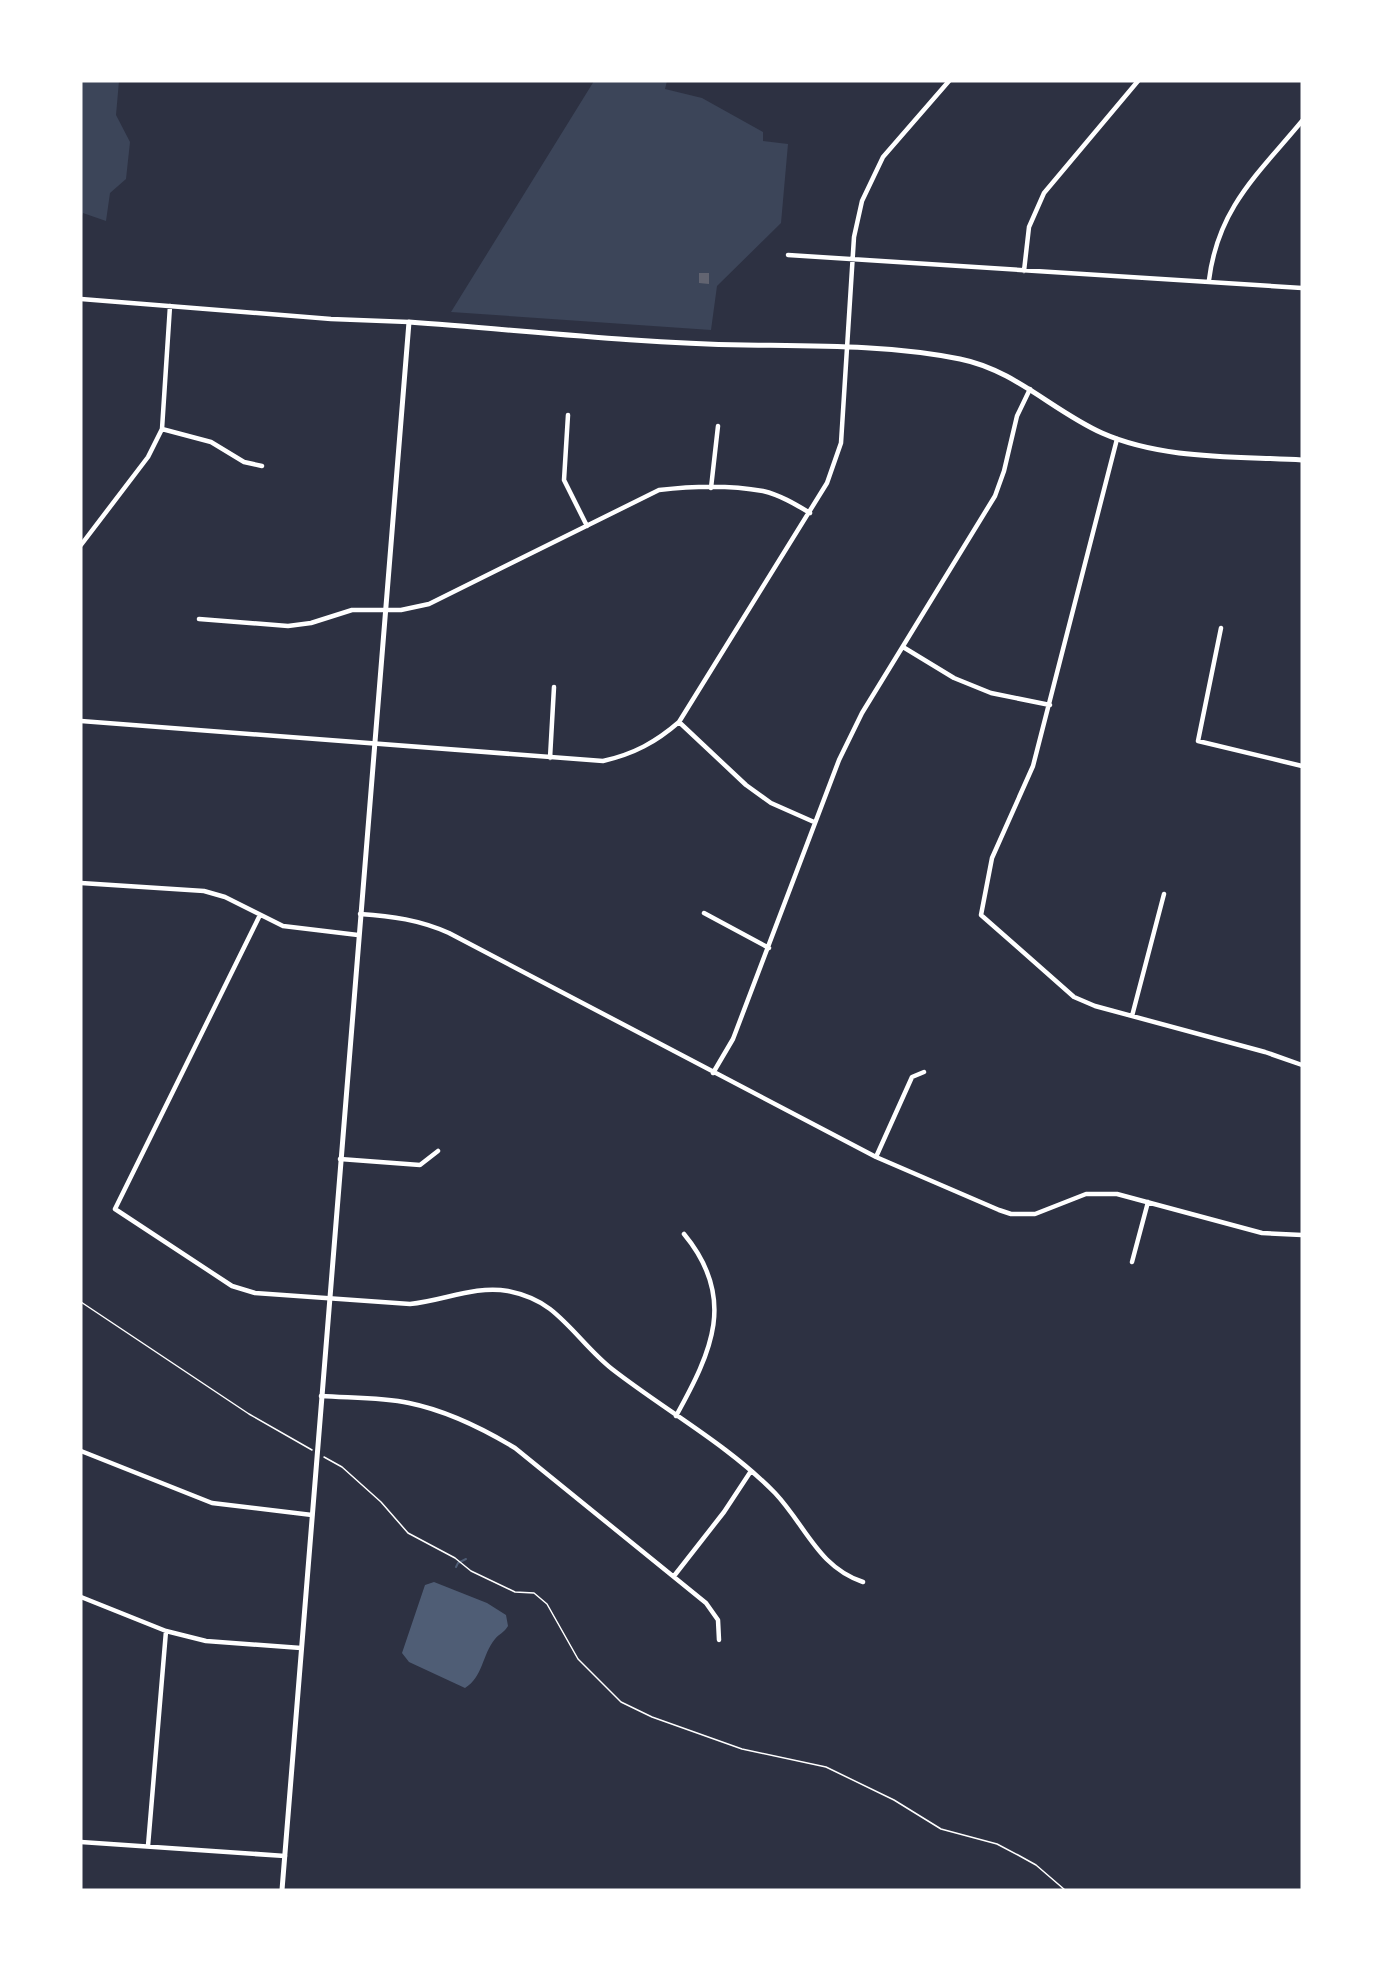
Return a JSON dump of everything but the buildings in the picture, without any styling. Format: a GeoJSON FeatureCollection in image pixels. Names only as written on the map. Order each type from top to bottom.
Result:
{"type":"FeatureCollection","features":[{"type":"Feature","properties":{"kind":"street"},"geometry":{"type":"LineString","coordinates":[[81,721],[603,761],[626,756],[660,738],[679,722],[827,483],[841,443],[852,260],[854,237],[862,201],[883,157],[948,81]]}},
{"type":"Feature","properties":{"kind":"street"},"geometry":{"type":"LineString","coordinates":[[1024,271],[1029,227],[1044,193],[1138,81]]}},
{"type":"Feature","properties":{"kind":"street"},"geometry":{"type":"LineString","coordinates":[[1209,280],[1212,258],[1221,227],[1236,199],[1302,121]]}},
{"type":"Feature","properties":{"kind":"street"},"geometry":{"type":"LineString","coordinates":[[788,255],[1024,271],[1209,280],[1302,288]]}},
{"type":"Feature","properties":{"kind":"street"},"geometry":{"type":"LineString","coordinates":[[81,299],[331,319],[409,322],[744,345],[847,348],[962,359],[995,370],[1030,388],[1080,421],[1117,439],[1151,449],[1302,460]]}},
{"type":"Feature","properties":{"kind":"street"},"geometry":{"type":"LineString","coordinates":[[81,545],[148,458],[162,429],[171,306]]}},
{"type":"Feature","properties":{"kind":"street"},"geometry":{"type":"LineString","coordinates":[[282,1890],[409,322]]}},
{"type":"Feature","properties":{"kind":"street"},"geometry":{"type":"LineString","coordinates":[[713,1073],[733,1039],[839,760],[862,713],[994,496],[1004,471],[1017,416],[1030,388]]}},
{"type":"Feature","properties":{"kind":"street"},"geometry":{"type":"LineString","coordinates":[[568,415],[564,480],[587,526]]}},
{"type":"Feature","properties":{"kind":"street"},"geometry":{"type":"LineString","coordinates":[[711,488],[718,426]]}},
{"type":"Feature","properties":{"kind":"street"},"geometry":{"type":"LineString","coordinates":[[162,429],[211,442],[244,462],[262,466]]}},
{"type":"Feature","properties":{"kind":"street"},"geometry":{"type":"LineString","coordinates":[[1117,439],[1033,766],[992,858],[981,915],[1074,997],[1095,1006],[1265,1052],[1302,1065]]}},
{"type":"Feature","properties":{"kind":"street"},"geometry":{"type":"LineString","coordinates":[[199,619],[288,626],[311,623],[352,610],[387,610],[429,604],[659,490],[688,486],[763,491],[785,498],[810,513]]}},
{"type":"Feature","properties":{"kind":"street"},"geometry":{"type":"LineString","coordinates":[[1221,628],[1198,741],[1302,766]]}},
{"type":"Feature","properties":{"kind":"street"},"geometry":{"type":"LineString","coordinates":[[903,647],[954,678],[991,693],[1050,705]]}},
{"type":"Feature","properties":{"kind":"street"},"geometry":{"type":"LineString","coordinates":[[550,758],[554,687]]}},
{"type":"Feature","properties":{"kind":"street"},"geometry":{"type":"LineString","coordinates":[[679,722],[746,785],[771,802],[814,822]]}},
{"type":"Feature","properties":{"kind":"street"},"geometry":{"type":"LineString","coordinates":[[81,883],[204,891],[225,897],[283,926],[358,935]]}},
{"type":"Feature","properties":{"kind":"street"},"geometry":{"type":"LineString","coordinates":[[1132,1016],[1164,894]]}},
{"type":"Feature","properties":{"kind":"street"},"geometry":{"type":"LineString","coordinates":[[704,913],[769,948]]}},
{"type":"Feature","properties":{"kind":"street"},"geometry":{"type":"LineString","coordinates":[[360,914],[400,917],[450,933],[713,1073],[876,1156],[1011,1214],[1035,1214],[1086,1194],[1117,1194],[1262,1233],[1302,1235]]}},
{"type":"Feature","properties":{"kind":"street"},"geometry":{"type":"LineString","coordinates":[[260,915],[115,1209],[232,1287],[255,1293],[410,1304],[433,1302],[464,1292],[489,1289],[529,1297],[549,1308],[592,1353],[676,1416],[698,1428],[751,1471],[781,1500],[812,1545],[829,1564],[863,1582]]}},
{"type":"Feature","properties":{"kind":"street"},"geometry":{"type":"LineString","coordinates":[[876,1156],[912,1077],[924,1072]]}},
{"type":"Feature","properties":{"kind":"street"},"geometry":{"type":"LineString","coordinates":[[340,1159],[420,1165],[438,1151]]}},
{"type":"Feature","properties":{"kind":"street"},"geometry":{"type":"LineString","coordinates":[[1132,1262],[1148,1202]]}},
{"type":"Feature","properties":{"kind":"street"},"geometry":{"type":"LineString","coordinates":[[676,1416],[709,1350],[714,1303],[712,1284],[701,1254],[684,1234]]}},
{"type":"Feature","properties":{"kind":"street"},"geometry":{"type":"LineString","coordinates":[[321,1396],[408,1402],[442,1412],[482,1428],[515,1448],[705,1603],[718,1620],[719,1640]]}},
{"type":"Feature","properties":{"kind":"street"},"geometry":{"type":"LineString","coordinates":[[81,1451],[212,1503],[312,1515]]}},
{"type":"Feature","properties":{"kind":"street"},"geometry":{"type":"LineString","coordinates":[[674,1576],[724,1512],[751,1471]]}},
{"type":"Feature","properties":{"kind":"street"},"geometry":{"type":"LineString","coordinates":[[81,1597],[166,1631],[206,1641],[301,1647]]}},
{"type":"Feature","properties":{"kind":"street"},"geometry":{"type":"LineString","coordinates":[[148,1846],[166,1631]]}},
{"type":"Feature","properties":{"kind":"street"},"geometry":{"type":"LineString","coordinates":[[81,1842],[285,1856]]}},
{"type":"Feature","properties":{"kind":"path"},"geometry":{"type":"LineString","coordinates":[[81,1302],[249,1414],[309,1448]]}},
{"type":"Feature","properties":{"kind":"path"},"geometry":{"type":"LineString","coordinates":[[328,1459],[342,1467],[381,1502],[408,1533],[426,1545],[455,1558],[471,1571],[516,1592],[534,1593],[547,1604],[578,1659],[621,1702],[652,1717],[742,1749],[826,1767],[894,1800],[941,1829],[1008,1849],[1036,1865],[1065,1890]]}},
{"type":"Feature","properties":{"kind":"shaded area"},"geometry":{"type":"Polygon","coordinates":[[[81,81],[119,81],[116,115],[130,142],[126,179],[110,193],[106,221],[83,213],[81,219],[81,81]]]}},
{"type":"Feature","properties":{"kind":"shaded area"},"geometry":{"type":"Polygon","coordinates":[[[594,81],[667,81],[665,89],[702,98],[763,132],[763,141],[788,144],[781,223],[717,286],[711,330],[451,312],[594,81]]]}},
{"type":"Feature","properties":{"kind":"shaded area"},"geometry":{"type":"Polygon","coordinates":[[[434,1582],[487,1603],[506,1615],[508,1626],[495,1639],[479,1672],[465,1688],[409,1662],[402,1653],[425,1585],[434,1582]]]}},
{"type":"Feature","properties":{"kind":"waterway"},"geometry":{"type":"LineString","coordinates":[[456,1567],[458,1563],[466,1559]]}}]}
